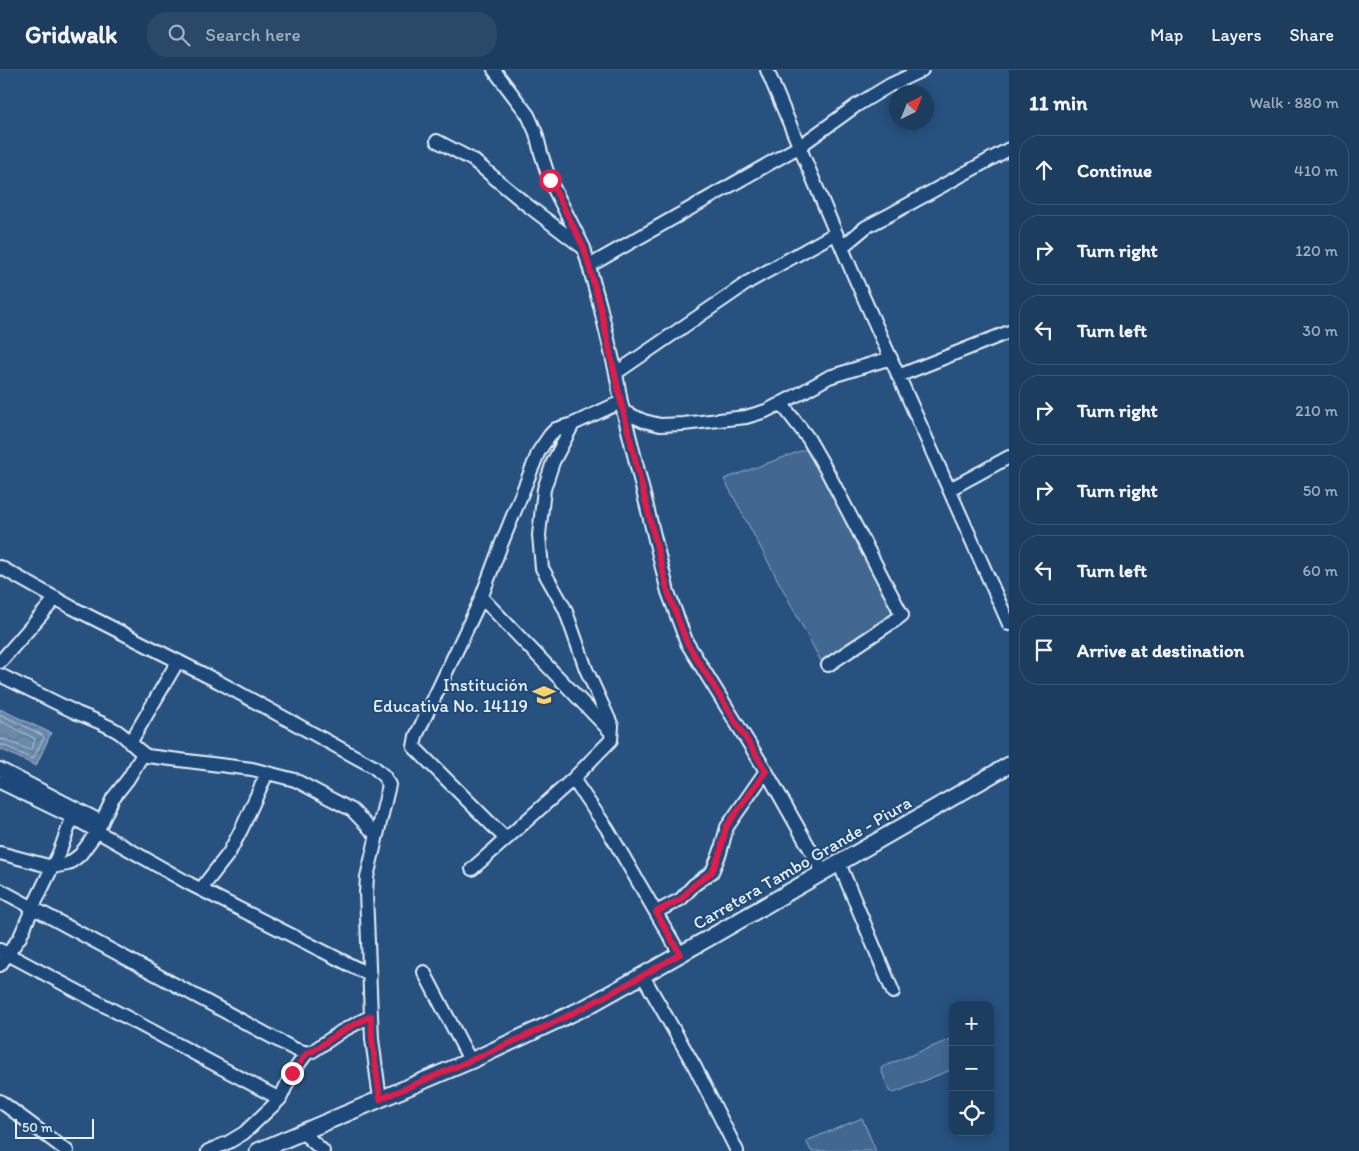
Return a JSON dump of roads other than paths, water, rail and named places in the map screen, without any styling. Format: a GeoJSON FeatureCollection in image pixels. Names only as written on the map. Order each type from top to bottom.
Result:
{"type":"FeatureCollection","features":[{"type":"Feature","properties":{"kind":"main road","name":"Carretera Tambo Grande - Piura"},"geometry":{"type":"LineString","coordinates":[[258,1151],[470,1060],[571,1014],[643,976],[1009,766]]}},
{"type":"Feature","properties":{"kind":"street"},"geometry":{"type":"LineString","coordinates":[[494,70],[528,115],[536,133],[540,153],[550,180],[584,248],[668,592],[687,643],[766,771],[823,872]]}},
{"type":"Feature","properties":{"kind":"street"},"geometry":{"type":"LineString","coordinates":[[767,70],[890,358],[1009,624]]}},
{"type":"Feature","properties":{"kind":"street"},"geometry":{"type":"LineString","coordinates":[[589,266],[800,146],[857,105],[890,85],[922,70]]}},
{"type":"Feature","properties":{"kind":"street"},"geometry":{"type":"LineString","coordinates":[[437,141],[473,160],[527,205],[584,248]]}},
{"type":"Feature","properties":{"kind":"street"},"geometry":{"type":"LineString","coordinates":[[842,247],[866,227],[1009,149]]}},
{"type":"Feature","properties":{"kind":"street"},"geometry":{"type":"LineString","coordinates":[[616,373],[750,281],[836,233]]}},
{"type":"Feature","properties":{"kind":"street"},"geometry":{"type":"LineString","coordinates":[[898,376],[1009,332]]}},
{"type":"Feature","properties":{"kind":"street"},"geometry":{"type":"LineString","coordinates":[[622,407],[644,421],[660,425],[746,417],[781,403],[828,377],[890,358]]}},
{"type":"Feature","properties":{"kind":"street"},"geometry":{"type":"LineString","coordinates":[[781,403],[808,438],[828,473],[902,615],[828,665]]}},
{"type":"Feature","properties":{"kind":"street"},"geometry":{"type":"LineString","coordinates":[[506,839],[414,746],[416,736],[482,598],[539,451],[556,429],[622,407]]}},
{"type":"Feature","properties":{"kind":"street"},"geometry":{"type":"LineString","coordinates":[[472,869],[573,779],[611,740],[612,726],[586,669],[565,609],[542,568],[539,535],[544,489],[553,462],[573,424]]}},
{"type":"Feature","properties":{"kind":"street"},"geometry":{"type":"LineString","coordinates":[[950,489],[1009,457]]}},
{"type":"Feature","properties":{"kind":"street"},"geometry":{"type":"LineString","coordinates":[[0,567],[366,762],[384,776],[389,785],[367,877],[366,894],[372,1039],[380,1099]]}},
{"type":"Feature","properties":{"kind":"street"},"geometry":{"type":"LineString","coordinates":[[0,662],[56,598]]}},
{"type":"Feature","properties":{"kind":"street"},"geometry":{"type":"LineString","coordinates":[[482,598],[612,732]]}},
{"type":"Feature","properties":{"kind":"street"},"geometry":{"type":"LineString","coordinates":[[130,743],[178,661]]}},
{"type":"Feature","properties":{"kind":"street"},"geometry":{"type":"LineString","coordinates":[[0,675],[77,714],[90,718],[118,732],[147,756],[252,769],[295,780],[352,810],[377,836]]}},
{"type":"Feature","properties":{"kind":"street"},"geometry":{"type":"LineString","coordinates":[[0,853],[52,867],[68,864],[80,855],[99,827],[113,798],[144,754]]}},
{"type":"Feature","properties":{"kind":"street"},"geometry":{"type":"LineString","coordinates":[[0,769],[201,890],[370,975]]}},
{"type":"Feature","properties":{"kind":"street"},"geometry":{"type":"LineString","coordinates":[[656,912],[681,899],[694,885],[712,872],[720,853],[726,827],[766,771]]}},
{"type":"Feature","properties":{"kind":"street"},"geometry":{"type":"LineString","coordinates":[[201,890],[229,853],[267,772]]}},
{"type":"Feature","properties":{"kind":"street"},"geometry":{"type":"LineString","coordinates":[[573,779],[608,830],[680,954]]}},
{"type":"Feature","properties":{"kind":"street"},"geometry":{"type":"LineString","coordinates":[[0,782],[74,813]]}},
{"type":"Feature","properties":{"kind":"street"},"geometry":{"type":"LineString","coordinates":[[74,813],[59,853],[20,937],[2,956],[280,1099]]}},
{"type":"Feature","properties":{"kind":"street"},"geometry":{"type":"LineString","coordinates":[[838,863],[893,992]]}},
{"type":"Feature","properties":{"kind":"street"},"geometry":{"type":"LineString","coordinates":[[0,890],[294,1049],[307,1053]]}},
{"type":"Feature","properties":{"kind":"street"},"geometry":{"type":"LineString","coordinates":[[424,972],[470,1060]]}},
{"type":"Feature","properties":{"kind":"street"},"geometry":{"type":"LineString","coordinates":[[643,976],[695,1067],[737,1151]]}},
{"type":"Feature","properties":{"kind":"street"},"geometry":{"type":"LineString","coordinates":[[208,1151],[244,1133],[280,1099],[292,1073],[307,1053],[342,1031],[371,1016]]}},
{"type":"Feature","properties":{"kind":"street"},"geometry":{"type":"LineString","coordinates":[[0,1101],[67,1151]]}},
{"type":"Feature","properties":{"kind":"street"},"geometry":{"type":"LineString","coordinates":[[302,1132],[323,1151]]}},
{"type":"Feature","properties":{"kind":"water"},"geometry":{"type":"Polygon","coordinates":[[[0,709],[51,733],[36,766],[0,749],[0,709]]]}},
{"type":"Feature","properties":{"kind":"place","name":"Institución Educativa No. 14119"},"geometry":{"type":"Point","coordinates":[544,695]}}]}
